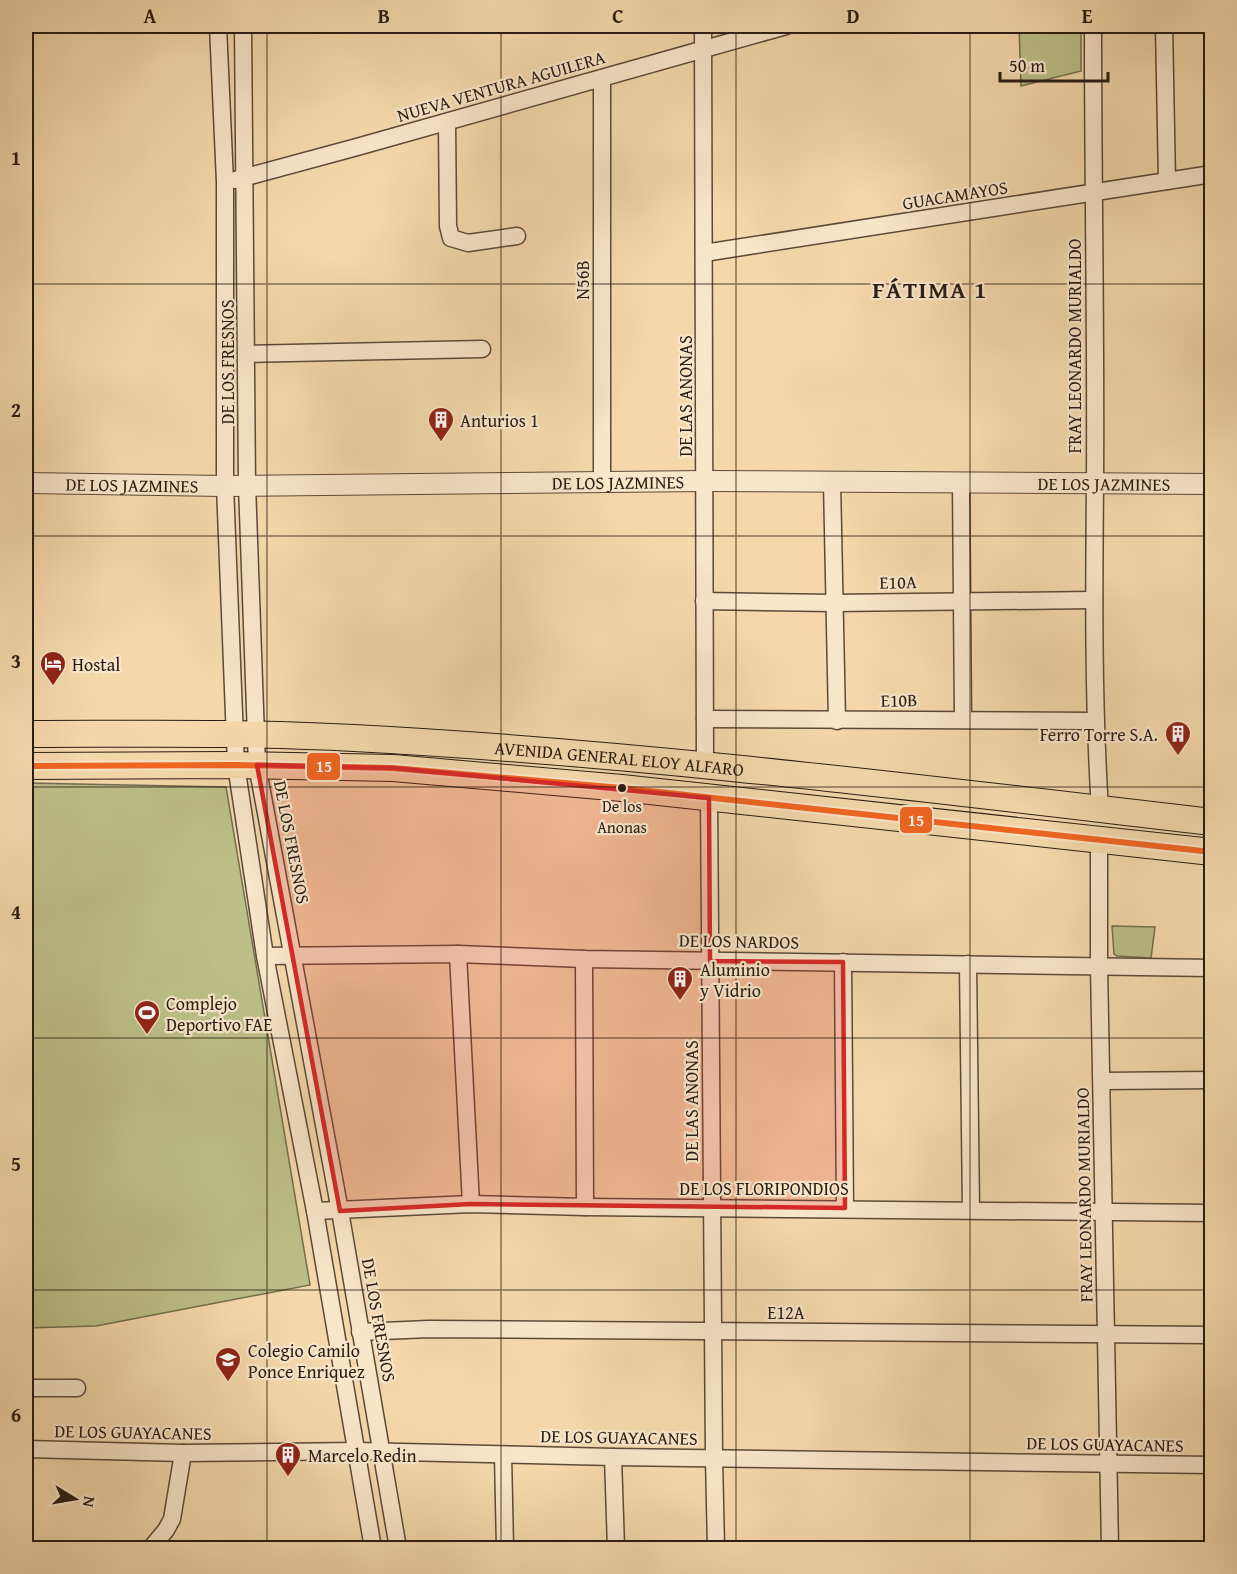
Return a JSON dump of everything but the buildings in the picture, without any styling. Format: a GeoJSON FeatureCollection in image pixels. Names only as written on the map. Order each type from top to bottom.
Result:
{"type":"FeatureCollection","features":[{"type":"Feature","properties":{"kind":"main road","name":"AVENIDA GENERAL ELOY ALFARO"},"geometry":{"type":"LineString","coordinates":[[26,734],[245,734],[355,738],[629,758],[1212,822]]}},
{"type":"Feature","properties":{"kind":"main road","name":"AVENIDA GENERAL ELOY ALFARO"},"geometry":{"type":"LineString","coordinates":[[26,766],[247,765],[393,768],[622,788],[1212,852]]}},
{"type":"Feature","properties":{"kind":"street","name":"DE LOS FRESNOS"},"geometry":{"type":"LineString","coordinates":[[218,26],[225,182],[225,486],[265,957],[315,1211],[373,1548]]}},
{"type":"Feature","properties":{"kind":"street","name":"DE LOS FRESNOS"},"geometry":{"type":"LineString","coordinates":[[243,26],[247,354],[245,734]]}},
{"type":"Feature","properties":{"kind":"street","name":"DE LAS ANONAS"},"geometry":{"type":"LineString","coordinates":[[703,26],[705,766]]}},
{"type":"Feature","properties":{"kind":"street","name":"NUEVA VENTURA AGUILERA"},"geometry":{"type":"LineString","coordinates":[[225,182],[786,26]]}},
{"type":"Feature","properties":{"kind":"street","name":"FRAY LEONARDO MURIALDO"},"geometry":{"type":"LineString","coordinates":[[1093,26],[1094,721],[1100,809]]}},
{"type":"Feature","properties":{"kind":"street"},"geometry":{"type":"LineString","coordinates":[[1164,26],[1167,181]]}},
{"type":"Feature","properties":{"kind":"street","name":"N56B"},"geometry":{"type":"LineString","coordinates":[[602,78],[602,482]]}},
{"type":"Feature","properties":{"kind":"street"},"geometry":{"type":"LineString","coordinates":[[447,122],[448,226],[451,238],[468,243],[518,236]]}},
{"type":"Feature","properties":{"kind":"street","name":"GUACAMAYOS"},"geometry":{"type":"LineString","coordinates":[[704,253],[1212,174]]}},
{"type":"Feature","properties":{"kind":"street"},"geometry":{"type":"LineString","coordinates":[[247,354],[482,349]]}},
{"type":"Feature","properties":{"kind":"street","name":"DE LOS JAZMINES"},"geometry":{"type":"LineString","coordinates":[[26,483],[225,486],[602,482],[1212,484]]}},
{"type":"Feature","properties":{"kind":"street"},"geometry":{"type":"LineString","coordinates":[[832,482],[837,721]]}},
{"type":"Feature","properties":{"kind":"street"},"geometry":{"type":"LineString","coordinates":[[961,482],[963,719]]}},
{"type":"Feature","properties":{"kind":"street","name":"E10A"},"geometry":{"type":"LineString","coordinates":[[704,601],[834,603],[1093,600]]}},
{"type":"Feature","properties":{"kind":"street","name":"E10B"},"geometry":{"type":"LineString","coordinates":[[705,719],[1094,721]]}},
{"type":"Feature","properties":{"kind":"street","name":"DE LOS FRESNOS"},"geometry":{"type":"LineString","coordinates":[[247,765],[292,955],[340,1211],[398,1548]]}},
{"type":"Feature","properties":{"kind":"street","name":"DE LAS ANONAS"},"geometry":{"type":"LineString","coordinates":[[709,798],[716,1548]]}},
{"type":"Feature","properties":{"kind":"street","name":"FRAY LEONARDO MURIALDO"},"geometry":{"type":"LineString","coordinates":[[1099,840],[1099,966],[1110,1548]]}},
{"type":"Feature","properties":{"kind":"street"},"geometry":{"type":"LineString","coordinates":[[458,954],[471,1204]]}},
{"type":"Feature","properties":{"kind":"street","name":"DE LOS NARDOS"},"geometry":{"type":"LineString","coordinates":[[265,957],[458,954],[584,959],[1212,968]]}},
{"type":"Feature","properties":{"kind":"street"},"geometry":{"type":"LineString","coordinates":[[584,959],[585,1207]]}},
{"type":"Feature","properties":{"kind":"street"},"geometry":{"type":"LineString","coordinates":[[843,962],[845,1208]]}},
{"type":"Feature","properties":{"kind":"street"},"geometry":{"type":"LineString","coordinates":[[968,964],[971,1210]]}},
{"type":"Feature","properties":{"kind":"street"},"geometry":{"type":"LineString","coordinates":[[1102,1081],[1212,1080]]}},
{"type":"Feature","properties":{"kind":"street","name":"DE LOS FLORIPONDIOS"},"geometry":{"type":"LineString","coordinates":[[315,1211],[471,1204],[1212,1213]]}},
{"type":"Feature","properties":{"kind":"street","name":"E12A"},"geometry":{"type":"LineString","coordinates":[[360,1332],[429,1329],[1212,1335]]}},
{"type":"Feature","properties":{"kind":"street"},"geometry":{"type":"LineString","coordinates":[[26,1388],[76,1388]]}},
{"type":"Feature","properties":{"kind":"street","name":"DE LOS GUAYACANES"},"geometry":{"type":"LineString","coordinates":[[26,1449],[183,1453],[357,1451],[613,1457],[1212,1465]]}},
{"type":"Feature","properties":{"kind":"street"},"geometry":{"type":"LineString","coordinates":[[151,1548],[172,1519],[183,1453]]}},
{"type":"Feature","properties":{"kind":"street"},"geometry":{"type":"LineString","coordinates":[[502,1455],[505,1548]]}},
{"type":"Feature","properties":{"kind":"street"},"geometry":{"type":"LineString","coordinates":[[613,1457],[616,1548]]}},
{"type":"Feature","properties":{"kind":"highlighted area"},"geometry":{"type":"Polygon","coordinates":[[[257,765],[393,768],[709,798],[710,961],[843,962],[845,1208],[471,1204],[340,1211],[257,765]]]}},
{"type":"Feature","properties":{"kind":"green space"},"geometry":{"type":"Polygon","coordinates":[[[1019,26],[1081,26],[1081,71],[1021,86],[1019,26]]]}},
{"type":"Feature","properties":{"kind":"green space","name":"Complejo Deportivo FAE"},"geometry":{"type":"Polygon","coordinates":[[[26,783],[226,787],[310,1285],[96,1326],[26,1328],[26,783]]]}},
{"type":"Feature","properties":{"kind":"green space"},"geometry":{"type":"Polygon","coordinates":[[[1112,926],[1155,927],[1151,958],[1114,954],[1112,926]]]}},
{"type":"Feature","properties":{"kind":"transit line","name":"15"},"geometry":{"type":"LineString","coordinates":[[26,766],[236,765],[393,768],[622,788],[1212,852]]}},
{"type":"Feature","properties":{"kind":"place","name":"Anturios 1"},"geometry":{"type":"Point","coordinates":[441,443]}},
{"type":"Feature","properties":{"kind":"place","name":"Hostal"},"geometry":{"type":"Point","coordinates":[53,687]}},
{"type":"Feature","properties":{"kind":"place","name":"Ferro Torre S.A."},"geometry":{"type":"Point","coordinates":[1178,757]}},
{"type":"Feature","properties":{"kind":"place","name":"De los Anonas"},"geometry":{"type":"Point","coordinates":[622,788]}},
{"type":"Feature","properties":{"kind":"place","name":"Aluminio y Vidrio"},"geometry":{"type":"Point","coordinates":[680,1002]}},
{"type":"Feature","properties":{"kind":"place","name":"Complejo Deportivo FAE"},"geometry":{"type":"Point","coordinates":[147,1036]}},
{"type":"Feature","properties":{"kind":"place","name":"Colegio Camilo Ponce Enriquez"},"geometry":{"type":"Point","coordinates":[228,1383]}},
{"type":"Feature","properties":{"kind":"place","name":"Marcelo Redin"},"geometry":{"type":"Point","coordinates":[288,1478]}},
{"type":"Feature","properties":{"kind":"district","name":"FÁTIMA 1"},"geometry":{"type":"Point","coordinates":[930,289]}}]}
